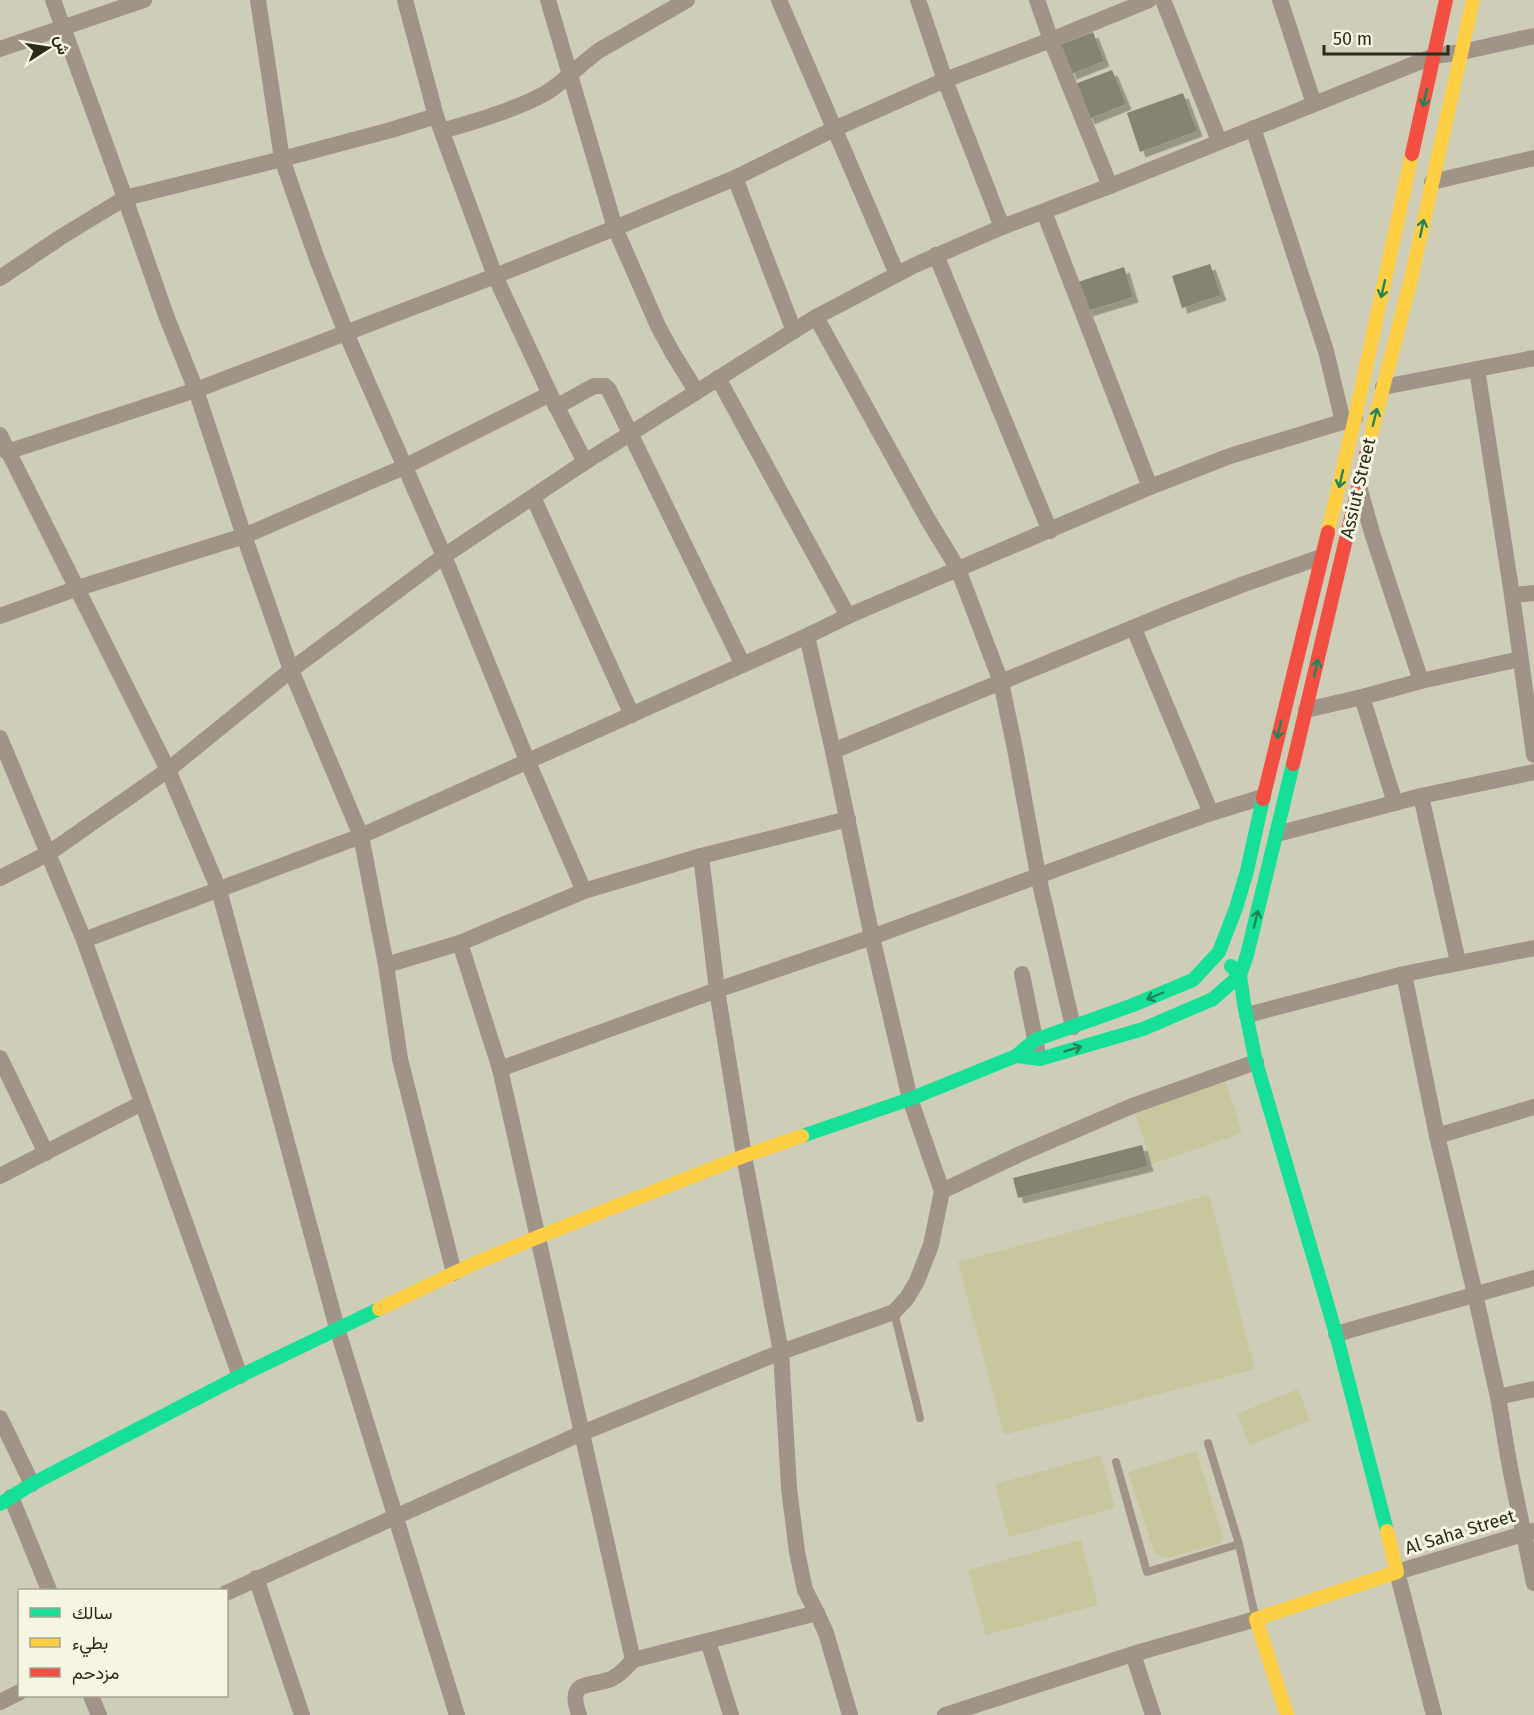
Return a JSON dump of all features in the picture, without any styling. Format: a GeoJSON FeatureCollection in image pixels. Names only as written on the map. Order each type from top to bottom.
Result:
{"type":"FeatureCollection","features":[{"type":"Feature","properties":{"kind":"street"},"geometry":{"type":"LineString","coordinates":[[53,0],[166,318],[196,390],[291,670],[361,836],[386,965],[400,1059],[454,1273]]}},
{"type":"Feature","properties":{"kind":"street"},"geometry":{"type":"LineString","coordinates":[[0,49],[144,0]]}},
{"type":"Feature","properties":{"kind":"street"},"geometry":{"type":"LineString","coordinates":[[258,0],[282,159],[317,259],[346,333],[444,555],[527,760],[584,891]]}},
{"type":"Feature","properties":{"kind":"street"},"geometry":{"type":"LineString","coordinates":[[405,0],[439,124],[495,276],[553,400],[585,462]]}},
{"type":"Feature","properties":{"kind":"street"},"geometry":{"type":"LineString","coordinates":[[548,0],[615,228],[658,326],[696,391]]}},
{"type":"Feature","properties":{"kind":"street"},"geometry":{"type":"LineString","coordinates":[[0,278],[125,198],[391,130],[476,121],[533,99],[547,92],[600,50],[687,0]]}},
{"type":"Feature","properties":{"kind":"street"},"geometry":{"type":"LineString","coordinates":[[779,0],[897,274]]}},
{"type":"Feature","properties":{"kind":"street"},"geometry":{"type":"LineString","coordinates":[[918,0],[945,80],[1002,227]]}},
{"type":"Feature","properties":{"kind":"street"},"geometry":{"type":"LineString","coordinates":[[1037,0],[1110,186]]}},
{"type":"Feature","properties":{"kind":"street"},"geometry":{"type":"LineString","coordinates":[[7,452],[196,390],[495,276],[735,178],[834,129],[945,80],[1149,0]]}},
{"type":"Feature","properties":{"kind":"street"},"geometry":{"type":"LineString","coordinates":[[1163,0],[1219,141]]}},
{"type":"Feature","properties":{"kind":"street"},"geometry":{"type":"LineString","coordinates":[[1280,0],[1314,104]]}},
{"type":"Feature","properties":{"kind":"street","name":"Assiut Street"},"geometry":{"type":"LineString","coordinates":[[1219,952],[1247,871],[1332,517],[1349,420],[1446,0]]}},
{"type":"Feature","properties":{"kind":"street","name":"Assiut Street"},"geometry":{"type":"LineString","coordinates":[[1240,975],[1277,834],[1383,387],[1410,283],[1473,0]]}},
{"type":"Feature","properties":{"kind":"street"},"geometry":{"type":"LineString","coordinates":[[0,878],[49,853],[168,770],[291,670],[444,555],[585,462],[816,317],[936,255],[1002,227],[1434,56],[1534,36]]}},
{"type":"Feature","properties":{"kind":"street"},"geometry":{"type":"LineString","coordinates":[[84,940],[361,836],[848,616],[1150,487],[1230,456],[1349,420],[1254,128]]}},
{"type":"Feature","properties":{"kind":"street"},"geometry":{"type":"LineString","coordinates":[[1432,182],[1534,158]]}},
{"type":"Feature","properties":{"kind":"street"},"geometry":{"type":"LineString","coordinates":[[735,178],[794,331]]}},
{"type":"Feature","properties":{"kind":"street"},"geometry":{"type":"LineString","coordinates":[[1044,212],[1150,487]]}},
{"type":"Feature","properties":{"kind":"street"},"geometry":{"type":"LineString","coordinates":[[936,255],[1050,531]]}},
{"type":"Feature","properties":{"kind":"street"},"geometry":{"type":"LineString","coordinates":[[816,317],[927,518],[958,569],[1001,682],[1016,749],[1038,875],[1073,1027]]}},
{"type":"Feature","properties":{"kind":"street"},"geometry":{"type":"LineString","coordinates":[[1383,387],[1534,357]]}},
{"type":"Feature","properties":{"kind":"street"},"geometry":{"type":"LineString","coordinates":[[1477,369],[1534,755]]}},
{"type":"Feature","properties":{"kind":"street"},"geometry":{"type":"LineString","coordinates":[[718,378],[848,616]]}},
{"type":"Feature","properties":{"kind":"street"},"geometry":{"type":"LineString","coordinates":[[0,616],[78,588],[244,536],[553,400],[594,386],[605,386],[609,390],[743,664]]}},
{"type":"Feature","properties":{"kind":"street"},"geometry":{"type":"LineString","coordinates":[[0,435],[168,770],[219,890],[337,1328],[457,1715]]}},
{"type":"Feature","properties":{"kind":"street"},"geometry":{"type":"LineString","coordinates":[[1359,488],[1421,681]]}},
{"type":"Feature","properties":{"kind":"street"},"geometry":{"type":"LineString","coordinates":[[533,497],[632,714]]}},
{"type":"Feature","properties":{"kind":"street"},"geometry":{"type":"LineString","coordinates":[[833,751],[1244,584],[1321,557]]}},
{"type":"Feature","properties":{"kind":"street"},"geometry":{"type":"LineString","coordinates":[[1512,595],[1534,592]]}},
{"type":"Feature","properties":{"kind":"street"},"geometry":{"type":"LineString","coordinates":[[1134,629],[1211,813]]}},
{"type":"Feature","properties":{"kind":"street"},"geometry":{"type":"LineString","coordinates":[[228,1592],[582,1433],[781,1352],[894,1312],[907,1298],[932,1245],[942,1191],[910,1099],[872,937],[807,636]]}},
{"type":"Feature","properties":{"kind":"street"},"geometry":{"type":"LineString","coordinates":[[1306,710],[1520,659]]}},
{"type":"Feature","properties":{"kind":"street"},"geometry":{"type":"LineString","coordinates":[[1362,697],[1395,803]]}},
{"type":"Feature","properties":{"kind":"street"},"geometry":{"type":"LineString","coordinates":[[0,738],[84,940],[240,1376]]}},
{"type":"Feature","properties":{"kind":"street"},"geometry":{"type":"LineString","coordinates":[[1277,834],[1420,796],[1534,772]]}},
{"type":"Feature","properties":{"kind":"street"},"geometry":{"type":"LineString","coordinates":[[1420,796],[1458,962]]}},
{"type":"Feature","properties":{"kind":"street"},"geometry":{"type":"LineString","coordinates":[[500,1069],[717,990],[872,937],[1211,813],[1263,797]]}},
{"type":"Feature","properties":{"kind":"street"},"geometry":{"type":"LineString","coordinates":[[386,965],[460,943],[584,891],[701,856],[848,819]]}},
{"type":"Feature","properties":{"kind":"street"},"geometry":{"type":"LineString","coordinates":[[701,856],[717,990],[744,1156],[781,1352],[789,1477],[797,1552],[805,1590],[826,1633],[850,1715]]}},
{"type":"Feature","properties":{"kind":"street"},"geometry":{"type":"LineString","coordinates":[[460,943],[500,1069],[633,1660]]}},
{"type":"Feature","properties":{"kind":"street"},"geometry":{"type":"LineString","coordinates":[[1193,980],[1213,999],[1245,1009],[1458,962],[1534,948]]}},
{"type":"Feature","properties":{"kind":"street"},"geometry":{"type":"LineString","coordinates":[[49,1589],[6,1500],[32,1485],[240,1376],[454,1273],[538,1237],[744,1156],[910,1099],[1016,1056],[1035,1040],[1133,1005],[1193,980],[1219,952],[1240,975],[1256,1062],[1336,1334],[1434,1715]]}},
{"type":"Feature","properties":{"kind":"street"},"geometry":{"type":"LineString","coordinates":[[1022,974],[1040,1059]]}},
{"type":"Feature","properties":{"kind":"street"},"geometry":{"type":"LineString","coordinates":[[1404,974],[1437,1136],[1529,1532],[1534,1583]]}},
{"type":"Feature","properties":{"kind":"street"},"geometry":{"type":"LineString","coordinates":[[1016,1056],[1040,1059],[1143,1029],[1213,999],[1240,975]]}},
{"type":"Feature","properties":{"kind":"street"},"geometry":{"type":"LineString","coordinates":[[0,1058],[46,1153]]}},
{"type":"Feature","properties":{"kind":"street"},"geometry":{"type":"LineString","coordinates":[[942,1191],[1020,1154],[1132,1106],[1256,1062]]}},
{"type":"Feature","properties":{"kind":"street"},"geometry":{"type":"LineString","coordinates":[[0,1176],[142,1103]]}},
{"type":"Feature","properties":{"kind":"street"},"geometry":{"type":"LineString","coordinates":[[1437,1136],[1534,1107]]}},
{"type":"Feature","properties":{"kind":"street"},"geometry":{"type":"LineString","coordinates":[[1336,1334],[1534,1278]]}},
{"type":"Feature","properties":{"kind":"street"},"geometry":{"type":"LineString","coordinates":[[1498,1397],[1534,1389]]}},
{"type":"Feature","properties":{"kind":"street"},"geometry":{"type":"LineString","coordinates":[[0,1418],[32,1485]]}},
{"type":"Feature","properties":{"kind":"street","name":"Al Saha Street"},"geometry":{"type":"LineString","coordinates":[[1396,1572],[1529,1532]]}},
{"type":"Feature","properties":{"kind":"street"},"geometry":{"type":"LineString","coordinates":[[945,1715],[995,1707],[1133,1654],[1256,1619],[1396,1572]]}},
{"type":"Feature","properties":{"kind":"street"},"geometry":{"type":"LineString","coordinates":[[256,1578],[302,1715]]}},
{"type":"Feature","properties":{"kind":"street"},"geometry":{"type":"LineString","coordinates":[[579,1715],[574,1696],[577,1690],[588,1684],[615,1677],[633,1660],[818,1613]]}},
{"type":"Feature","properties":{"kind":"street"},"geometry":{"type":"LineString","coordinates":[[1256,1619],[1287,1715]]}},
{"type":"Feature","properties":{"kind":"street"},"geometry":{"type":"LineString","coordinates":[[708,1641],[730,1715]]}},
{"type":"Feature","properties":{"kind":"street"},"geometry":{"type":"LineString","coordinates":[[1133,1654],[1153,1715]]}},
{"type":"Feature","properties":{"kind":"street"},"geometry":{"type":"LineString","coordinates":[[0,1702],[18,1693]]}},
{"type":"Feature","properties":{"kind":"street"},"geometry":{"type":"LineString","coordinates":[[92,1697],[99,1715]]}},
{"type":"Feature","properties":{"kind":"lane"},"geometry":{"type":"LineString","coordinates":[[894,1312],[920,1418]]}},
{"type":"Feature","properties":{"kind":"lane"},"geometry":{"type":"LineString","coordinates":[[1208,1443],[1239,1544],[1256,1619]]}},
{"type":"Feature","properties":{"kind":"lane"},"geometry":{"type":"LineString","coordinates":[[1116,1462],[1148,1572],[1239,1544]]}},
{"type":"Feature","properties":{"kind":"shaded area"},"geometry":{"type":"Polygon","coordinates":[[[1225,1080],[1242,1133],[1152,1164],[1134,1111],[1225,1080]]]}},
{"type":"Feature","properties":{"kind":"shaded area"},"geometry":{"type":"Polygon","coordinates":[[[1209,1195],[1255,1369],[1004,1435],[958,1262],[1209,1195]]]}},
{"type":"Feature","properties":{"kind":"shaded area"},"geometry":{"type":"Polygon","coordinates":[[[1298,1389],[1310,1420],[1250,1445],[1237,1414],[1298,1389]]]}},
{"type":"Feature","properties":{"kind":"shaded area"},"geometry":{"type":"Polygon","coordinates":[[[1196,1451],[1223,1537],[1219,1544],[1166,1558],[1155,1554],[1128,1472],[1196,1451]]]}},
{"type":"Feature","properties":{"kind":"shaded area"},"geometry":{"type":"Polygon","coordinates":[[[1101,1455],[1115,1508],[1009,1537],[995,1484],[1101,1455]]]}},
{"type":"Feature","properties":{"kind":"shaded area"},"geometry":{"type":"Polygon","coordinates":[[[1081,1540],[1098,1605],[986,1635],[968,1570],[1081,1540]]]}},
{"type":"Feature","properties":{"kind":"building"},"geometry":{"type":"Polygon","coordinates":[[[1093,32],[1104,61],[1071,74],[1060,45],[1093,32]]]}},
{"type":"Feature","properties":{"kind":"building"},"geometry":{"type":"Polygon","coordinates":[[[1112,70],[1126,104],[1089,119],[1075,84],[1112,70]]]}},
{"type":"Feature","properties":{"kind":"building"},"geometry":{"type":"Polygon","coordinates":[[[1183,93],[1197,131],[1140,152],[1127,113],[1183,93]]]}},
{"type":"Feature","properties":{"kind":"building"},"geometry":{"type":"Polygon","coordinates":[[[1210,264],[1221,295],[1182,308],[1172,276],[1210,264]]]}},
{"type":"Feature","properties":{"kind":"building"},"geometry":{"type":"Polygon","coordinates":[[[1124,267],[1133,297],[1087,311],[1078,282],[1124,267]]]}},
{"type":"Feature","properties":{"kind":"building"},"geometry":{"type":"Polygon","coordinates":[[[1142,1145],[1148,1166],[1018,1198],[1013,1178],[1142,1145]]]}},
{"type":"Feature","properties":{"kind":"traffic: fast"},"geometry":{"type":"LineString","coordinates":[[1016,1056],[1040,1059],[1143,1029],[1213,999],[1240,975],[1247,955],[1293,764]]}},
{"type":"Feature","properties":{"kind":"traffic: fast"},"geometry":{"type":"LineString","coordinates":[[802,1136],[910,1099],[1016,1056],[1035,1040],[1133,1005],[1193,980],[1219,952],[1247,871],[1263,799]]}},
{"type":"Feature","properties":{"kind":"traffic: fast"},"geometry":{"type":"LineString","coordinates":[[1231,966],[1240,975],[1256,1062],[1336,1334],[1387,1531]]}},
{"type":"Feature","properties":{"kind":"traffic: fast"},"geometry":{"type":"LineString","coordinates":[[0,1504],[32,1484],[240,1376],[379,1309]]}},
{"type":"Feature","properties":{"kind":"traffic: slow"},"geometry":{"type":"LineString","coordinates":[[1367,450],[1410,283],[1473,0]]}},
{"type":"Feature","properties":{"kind":"traffic: slow"},"geometry":{"type":"LineString","coordinates":[[1328,532],[1412,154]]}},
{"type":"Feature","properties":{"kind":"traffic: slow"},"geometry":{"type":"LineString","coordinates":[[379,1309],[473,1264],[538,1237],[744,1156],[802,1136]]}},
{"type":"Feature","properties":{"kind":"traffic: slow"},"geometry":{"type":"LineString","coordinates":[[1287,1715],[1256,1619],[1397,1572],[1387,1531]]}},
{"type":"Feature","properties":{"kind":"traffic: jam"},"geometry":{"type":"LineString","coordinates":[[1412,154],[1446,0]]}},
{"type":"Feature","properties":{"kind":"traffic: jam"},"geometry":{"type":"LineString","coordinates":[[1293,764],[1367,450]]}},
{"type":"Feature","properties":{"kind":"traffic: jam"},"geometry":{"type":"LineString","coordinates":[[1263,799],[1328,532]]}}]}
